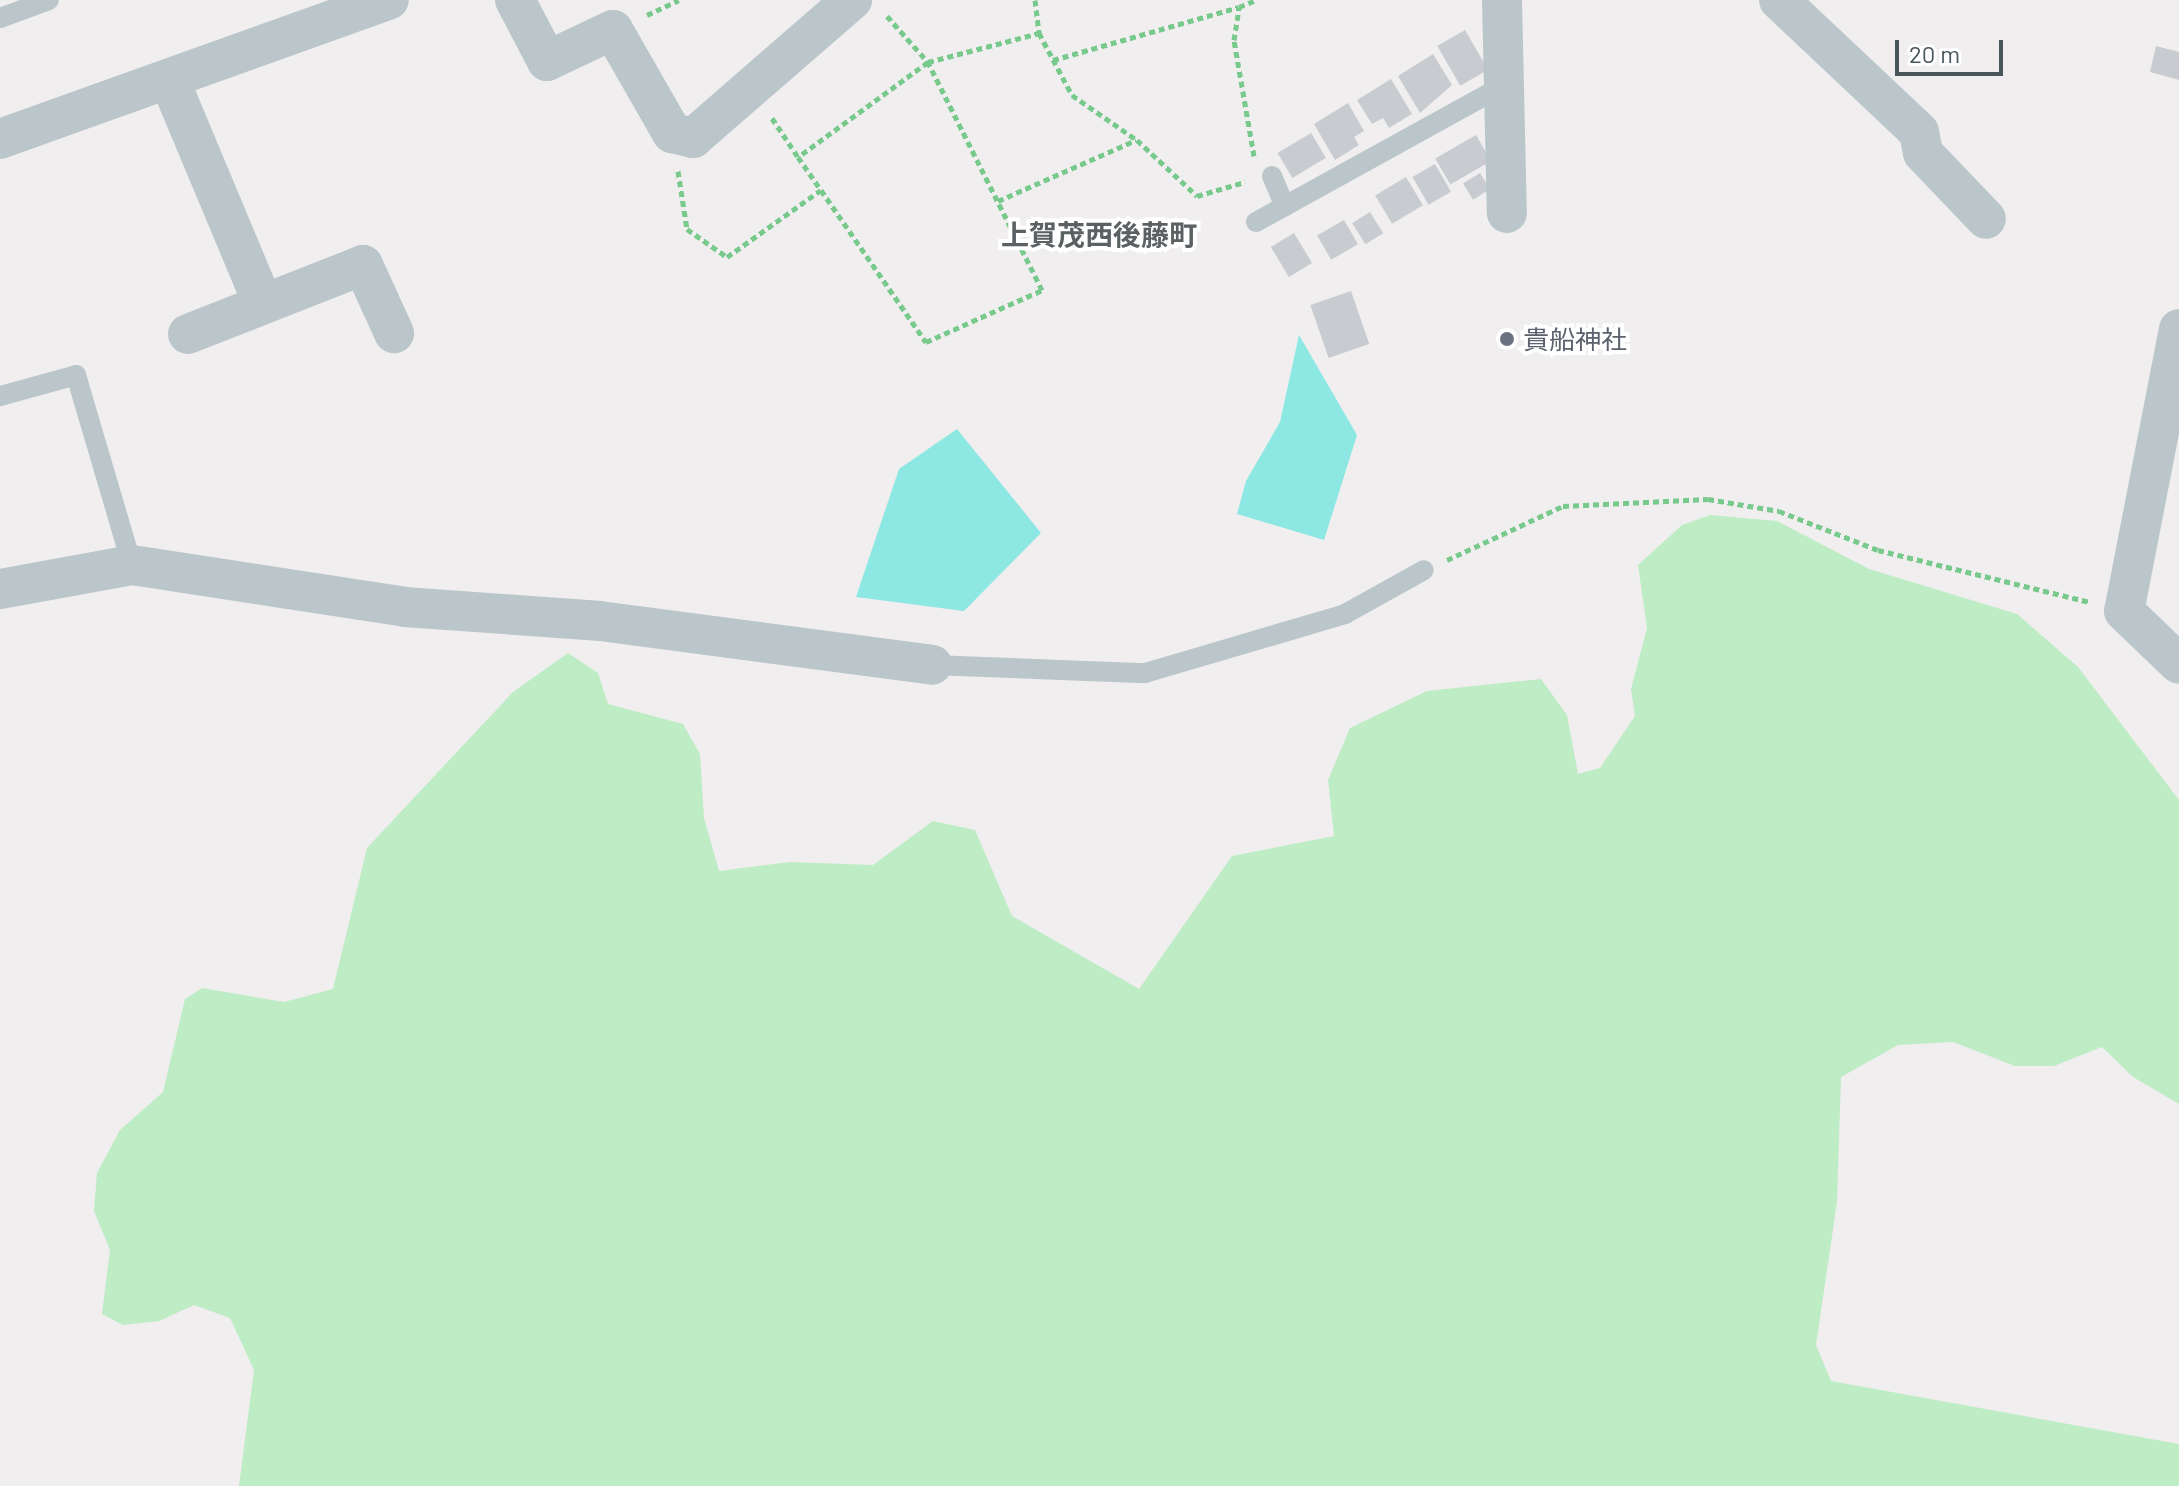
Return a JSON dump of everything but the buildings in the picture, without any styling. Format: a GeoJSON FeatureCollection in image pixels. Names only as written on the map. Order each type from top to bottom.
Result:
{"type":"FeatureCollection","features":[{"type":"Feature","properties":{"kind":"street"},"geometry":{"type":"LineString","coordinates":[[0,139],[389,0]]}},
{"type":"Feature","properties":{"kind":"street"},"geometry":{"type":"LineString","coordinates":[[515,0],[547,61],[613,30],[672,133],[693,138],[751,88],[867,5]]}},
{"type":"Feature","properties":{"kind":"street"},"geometry":{"type":"LineString","coordinates":[[1502,0],[1507,213]]}},
{"type":"Feature","properties":{"kind":"street"},"geometry":{"type":"LineString","coordinates":[[1779,0],[1919,132],[1923,153],[1986,219]]}},
{"type":"Feature","properties":{"kind":"street"},"geometry":{"type":"LineString","coordinates":[[169,79],[263,304]]}},
{"type":"Feature","properties":{"kind":"street"},"geometry":{"type":"LineString","coordinates":[[188,334],[363,265],[394,333]]}},
{"type":"Feature","properties":{"kind":"street"},"geometry":{"type":"LineString","coordinates":[[2179,329],[2124,611],[2179,664]]}},
{"type":"Feature","properties":{"kind":"street"},"geometry":{"type":"LineString","coordinates":[[0,589],[132,565],[405,607],[600,621],[932,665]]}},
{"type":"Feature","properties":{"kind":"lane"},"geometry":{"type":"LineString","coordinates":[[0,18],[49,0]]}},
{"type":"Feature","properties":{"kind":"lane"},"geometry":{"type":"LineString","coordinates":[[1256,222],[1504,85]]}},
{"type":"Feature","properties":{"kind":"lane"},"geometry":{"type":"LineString","coordinates":[[1264,176],[1285,206]]}},
{"type":"Feature","properties":{"kind":"lane"},"geometry":{"type":"LineString","coordinates":[[0,396],[76,375],[132,565]]}},
{"type":"Feature","properties":{"kind":"lane"},"geometry":{"type":"LineString","coordinates":[[932,665],[1145,673],[1345,614],[1424,570]]}},
{"type":"Feature","properties":{"kind":"path"},"geometry":{"type":"LineString","coordinates":[[1035,0],[1039,33],[1072,95],[1137,140],[1197,196],[1264,176]]}},
{"type":"Feature","properties":{"kind":"path"},"geometry":{"type":"LineString","coordinates":[[1053,60],[1256,0]]}},
{"type":"Feature","properties":{"kind":"path"},"geometry":{"type":"LineString","coordinates":[[751,88],[926,342],[1042,290],[928,62],[867,5]]}},
{"type":"Feature","properties":{"kind":"path"},"geometry":{"type":"LineString","coordinates":[[1239,7],[1234,40],[1255,161]]}},
{"type":"Feature","properties":{"kind":"path"},"geometry":{"type":"LineString","coordinates":[[798,157],[928,62],[1039,33]]}},
{"type":"Feature","properties":{"kind":"path"},"geometry":{"type":"LineString","coordinates":[[672,133],[687,229],[727,257],[821,190]]}},
{"type":"Feature","properties":{"kind":"path"},"geometry":{"type":"LineString","coordinates":[[998,201],[1137,140]]}},
{"type":"Feature","properties":{"kind":"path"},"geometry":{"type":"LineString","coordinates":[[1424,570],[1563,506],[1708,499],[1779,511],[1878,550],[2124,611]]}},
{"type":"Feature","properties":{"kind":"green space"},"geometry":{"type":"Polygon","coordinates":[[[1710,515],[1777,521],[1869,569],[2017,614],[2078,667],[2179,800],[2179,1104],[2133,1077],[2102,1047],[2054,1066],[2015,1066],[1953,1042],[1898,1045],[1841,1077],[1837,1202],[1816,1345],[1831,1381],[2179,1444],[2179,1486],[239,1486],[254,1370],[230,1318],[194,1305],[159,1321],[123,1325],[102,1314],[110,1250],[94,1211],[97,1173],[120,1130],[163,1092],[185,999],[202,988],[284,1002],[333,989],[367,848],[513,692],[568,653],[598,673],[608,704],[683,724],[700,754],[704,818],[719,871],[790,862],[873,865],[933,821],[975,830],[1012,916],[1139,989],[1232,856],[1334,836],[1328,780],[1350,728],[1427,691],[1541,679],[1567,715],[1578,774],[1600,768],[1635,716],[1631,689],[1647,628],[1638,565],[1682,525],[1710,515]]]}},
{"type":"Feature","properties":{"kind":"water"},"geometry":{"type":"Polygon","coordinates":[[[1299,335],[1357,435],[1324,540],[1237,514],[1246,481],[1280,422],[1299,335]]]}},
{"type":"Feature","properties":{"kind":"water"},"geometry":{"type":"Polygon","coordinates":[[[957,429],[1041,533],[964,611],[856,597],[899,469],[957,429]]]}},
{"type":"Feature","properties":{"kind":"place","name":"貴船神社"},"geometry":{"type":"Point","coordinates":[1507,339]}},
{"type":"Feature","properties":{"kind":"district","name":"上賀茂西後藤町"},"geometry":{"type":"Point","coordinates":[1099,234]}}]}
